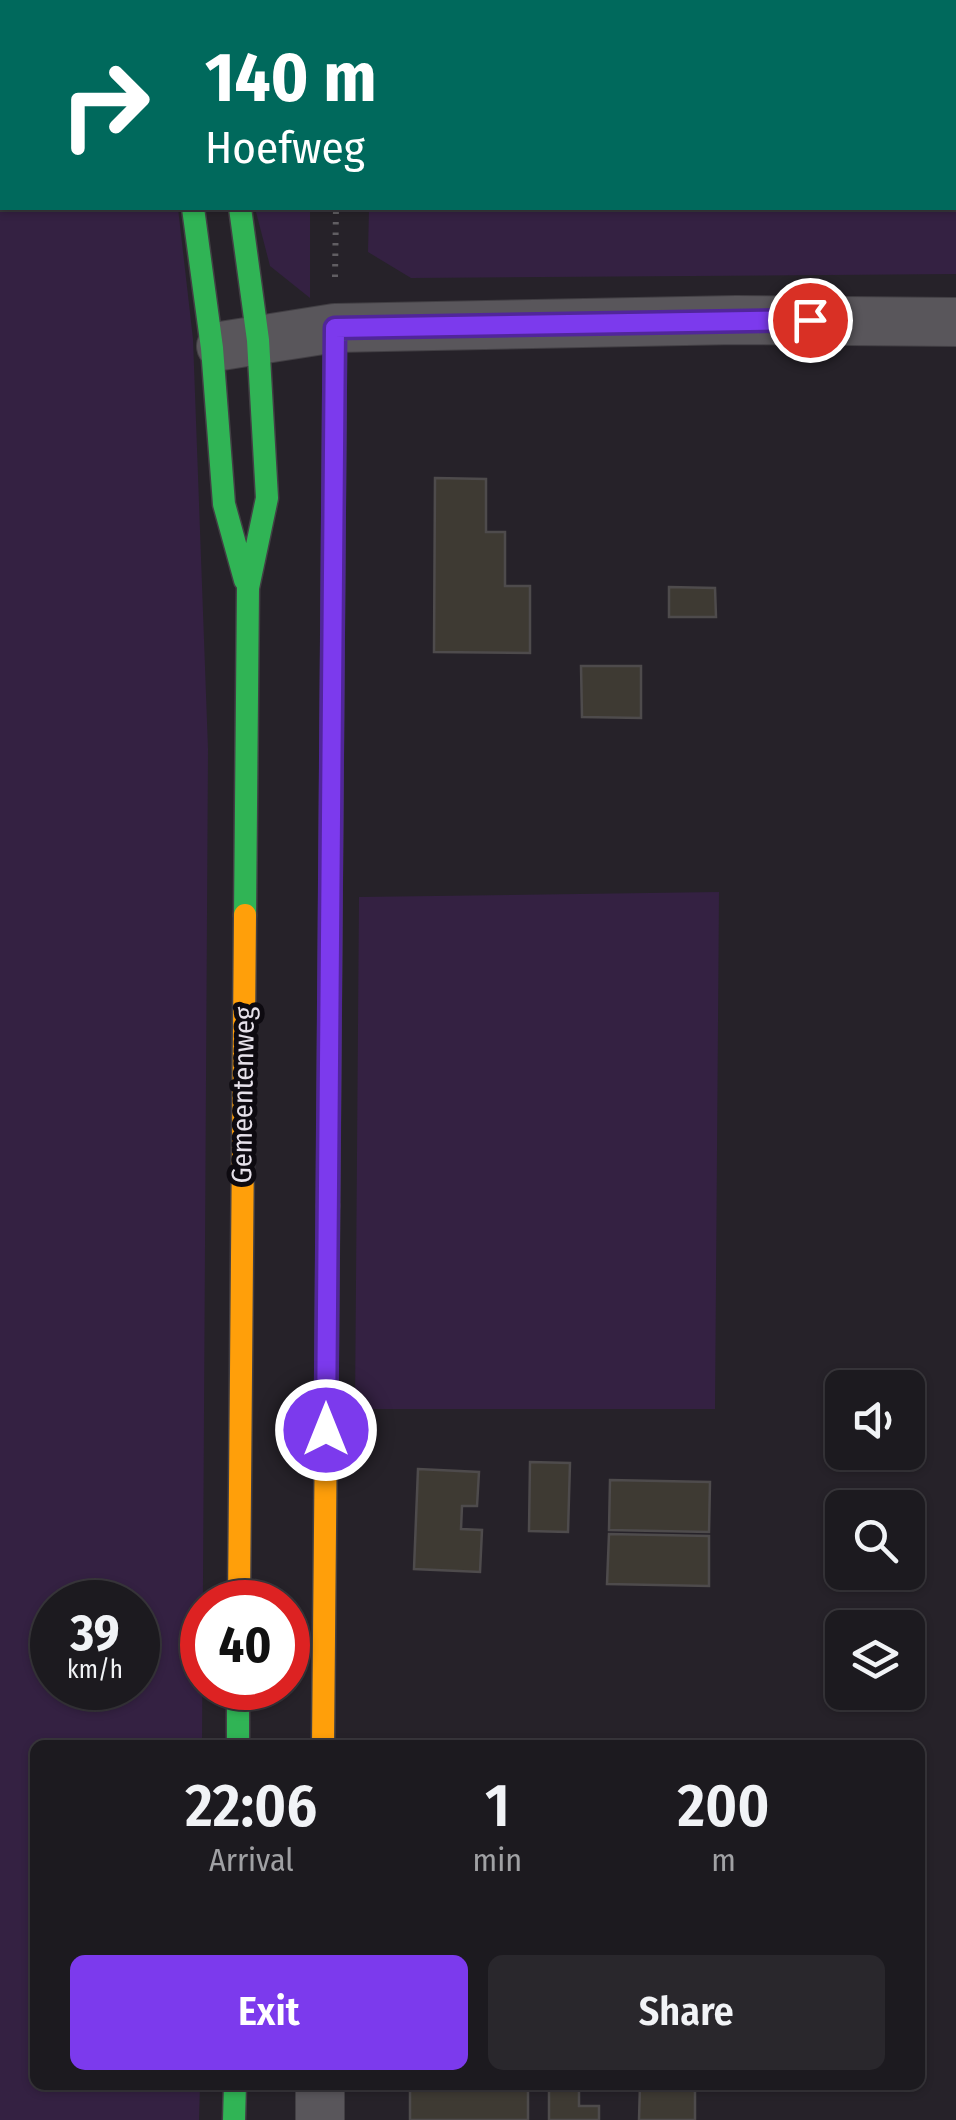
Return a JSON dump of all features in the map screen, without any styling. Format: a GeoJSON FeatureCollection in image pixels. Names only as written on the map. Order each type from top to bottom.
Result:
{"type":"FeatureCollection","features":[{"type":"Feature","properties":{"kind":"main road","name":"Gemeentenweg"},"geometry":{"type":"LineString","coordinates":[[194,210],[235,344],[267,498],[248,588],[239,1580]]}},
{"type":"Feature","properties":{"kind":"main road","name":"Gemeentenweg"},"geometry":{"type":"LineString","coordinates":[[240,210],[224,504],[248,588]]}},
{"type":"Feature","properties":{"kind":"main road"},"geometry":{"type":"LineString","coordinates":[[323,1740],[335,328]]}},
{"type":"Feature","properties":{"kind":"main road"},"geometry":{"type":"LineString","coordinates":[[238,1710],[238,1740]]}},
{"type":"Feature","properties":{"kind":"main road"},"geometry":{"type":"LineString","coordinates":[[234,2090],[234,2120]]}},
{"type":"Feature","properties":{"kind":"street"},"geometry":{"type":"LineString","coordinates":[[235,344],[335,328],[736,320],[956,322]]}},
{"type":"Feature","properties":{"kind":"street"},"geometry":{"type":"LineString","coordinates":[[320,2090],[320,2120]]}},
{"type":"Feature","properties":{"kind":"path"},"geometry":{"type":"LineString","coordinates":[[335,328],[336,210]]}},
{"type":"Feature","properties":{"kind":"shaded area"},"geometry":{"type":"Polygon","coordinates":[[[0,210],[178,210],[193,339],[208,749],[203,1580],[180,1580],[180,1710],[202,1710],[202,1740],[30,1740],[30,2090],[200,2090],[199,2120],[0,2120],[0,210]]]}},
{"type":"Feature","properties":{"kind":"shaded area"},"geometry":{"type":"Polygon","coordinates":[[[256,210],[310,210],[310,298],[270,266],[256,210]]]}},
{"type":"Feature","properties":{"kind":"shaded area"},"geometry":{"type":"Polygon","coordinates":[[[369,210],[956,210],[956,274],[411,278],[368,252],[369,210]]]}},
{"type":"Feature","properties":{"kind":"shaded area"},"geometry":{"type":"Polygon","coordinates":[[[719,892],[715,1409],[355,1409],[359,897],[719,892]]]}},
{"type":"Feature","properties":{"kind":"building"},"geometry":{"type":"Polygon","coordinates":[[[435,478],[486,479],[486,532],[505,532],[505,586],[530,586],[530,653],[434,652],[435,478]]]}},
{"type":"Feature","properties":{"kind":"building"},"geometry":{"type":"Polygon","coordinates":[[[669,587],[715,588],[716,617],[669,617],[669,587]]]}},
{"type":"Feature","properties":{"kind":"building"},"geometry":{"type":"Polygon","coordinates":[[[581,666],[641,666],[641,718],[582,717],[581,666]]]}},
{"type":"Feature","properties":{"kind":"building"},"geometry":{"type":"Polygon","coordinates":[[[530,1462],[570,1463],[568,1532],[529,1531],[530,1462]]]}},
{"type":"Feature","properties":{"kind":"building"},"geometry":{"type":"Polygon","coordinates":[[[418,1469],[479,1472],[477,1506],[462,1506],[461,1529],[482,1530],[480,1572],[414,1569],[418,1469]]]}},
{"type":"Feature","properties":{"kind":"building"},"geometry":{"type":"Polygon","coordinates":[[[610,1480],[710,1482],[709,1532],[609,1530],[610,1480]]]}},
{"type":"Feature","properties":{"kind":"building"},"geometry":{"type":"Polygon","coordinates":[[[609,1534],[709,1536],[709,1586],[607,1584],[609,1534]]]}},
{"type":"Feature","properties":{"kind":"building"},"geometry":{"type":"Polygon","coordinates":[[[410,2090],[528,2090],[528,2120],[410,2120],[410,2090]]]}},
{"type":"Feature","properties":{"kind":"building"},"geometry":{"type":"Polygon","coordinates":[[[549,2090],[579,2090],[579,2106],[599,2106],[599,2120],[549,2120],[549,2090]]]}},
{"type":"Feature","properties":{"kind":"building"},"geometry":{"type":"Polygon","coordinates":[[[640,2090],[695,2090],[695,2120],[639,2120],[640,2090]]]}},
{"type":"Feature","properties":{"kind":"traffic: fast"},"geometry":{"type":"LineString","coordinates":[[193,210],[212,348],[224,504],[245,580]]}},
{"type":"Feature","properties":{"kind":"traffic: fast"},"geometry":{"type":"LineString","coordinates":[[240,210],[258,340],[267,498],[248,588],[245,915]]}},
{"type":"Feature","properties":{"kind":"traffic: fast"},"geometry":{"type":"LineString","coordinates":[[328,1206],[335,328]]}},
{"type":"Feature","properties":{"kind":"traffic: fast"},"geometry":{"type":"LineString","coordinates":[[238,1710],[238,1740]]}},
{"type":"Feature","properties":{"kind":"traffic: fast"},"geometry":{"type":"LineString","coordinates":[[234,2120],[235,2090]]}},
{"type":"Feature","properties":{"kind":"traffic: slow"},"geometry":{"type":"LineString","coordinates":[[239,1580],[245,915]]}},
{"type":"Feature","properties":{"kind":"traffic: slow"},"geometry":{"type":"LineString","coordinates":[[323,1740],[328,1206]]}},
{"type":"Feature","properties":{"kind":"route"},"geometry":{"type":"LineString","coordinates":[[326,1430],[335,328],[810,320]]}}]}
